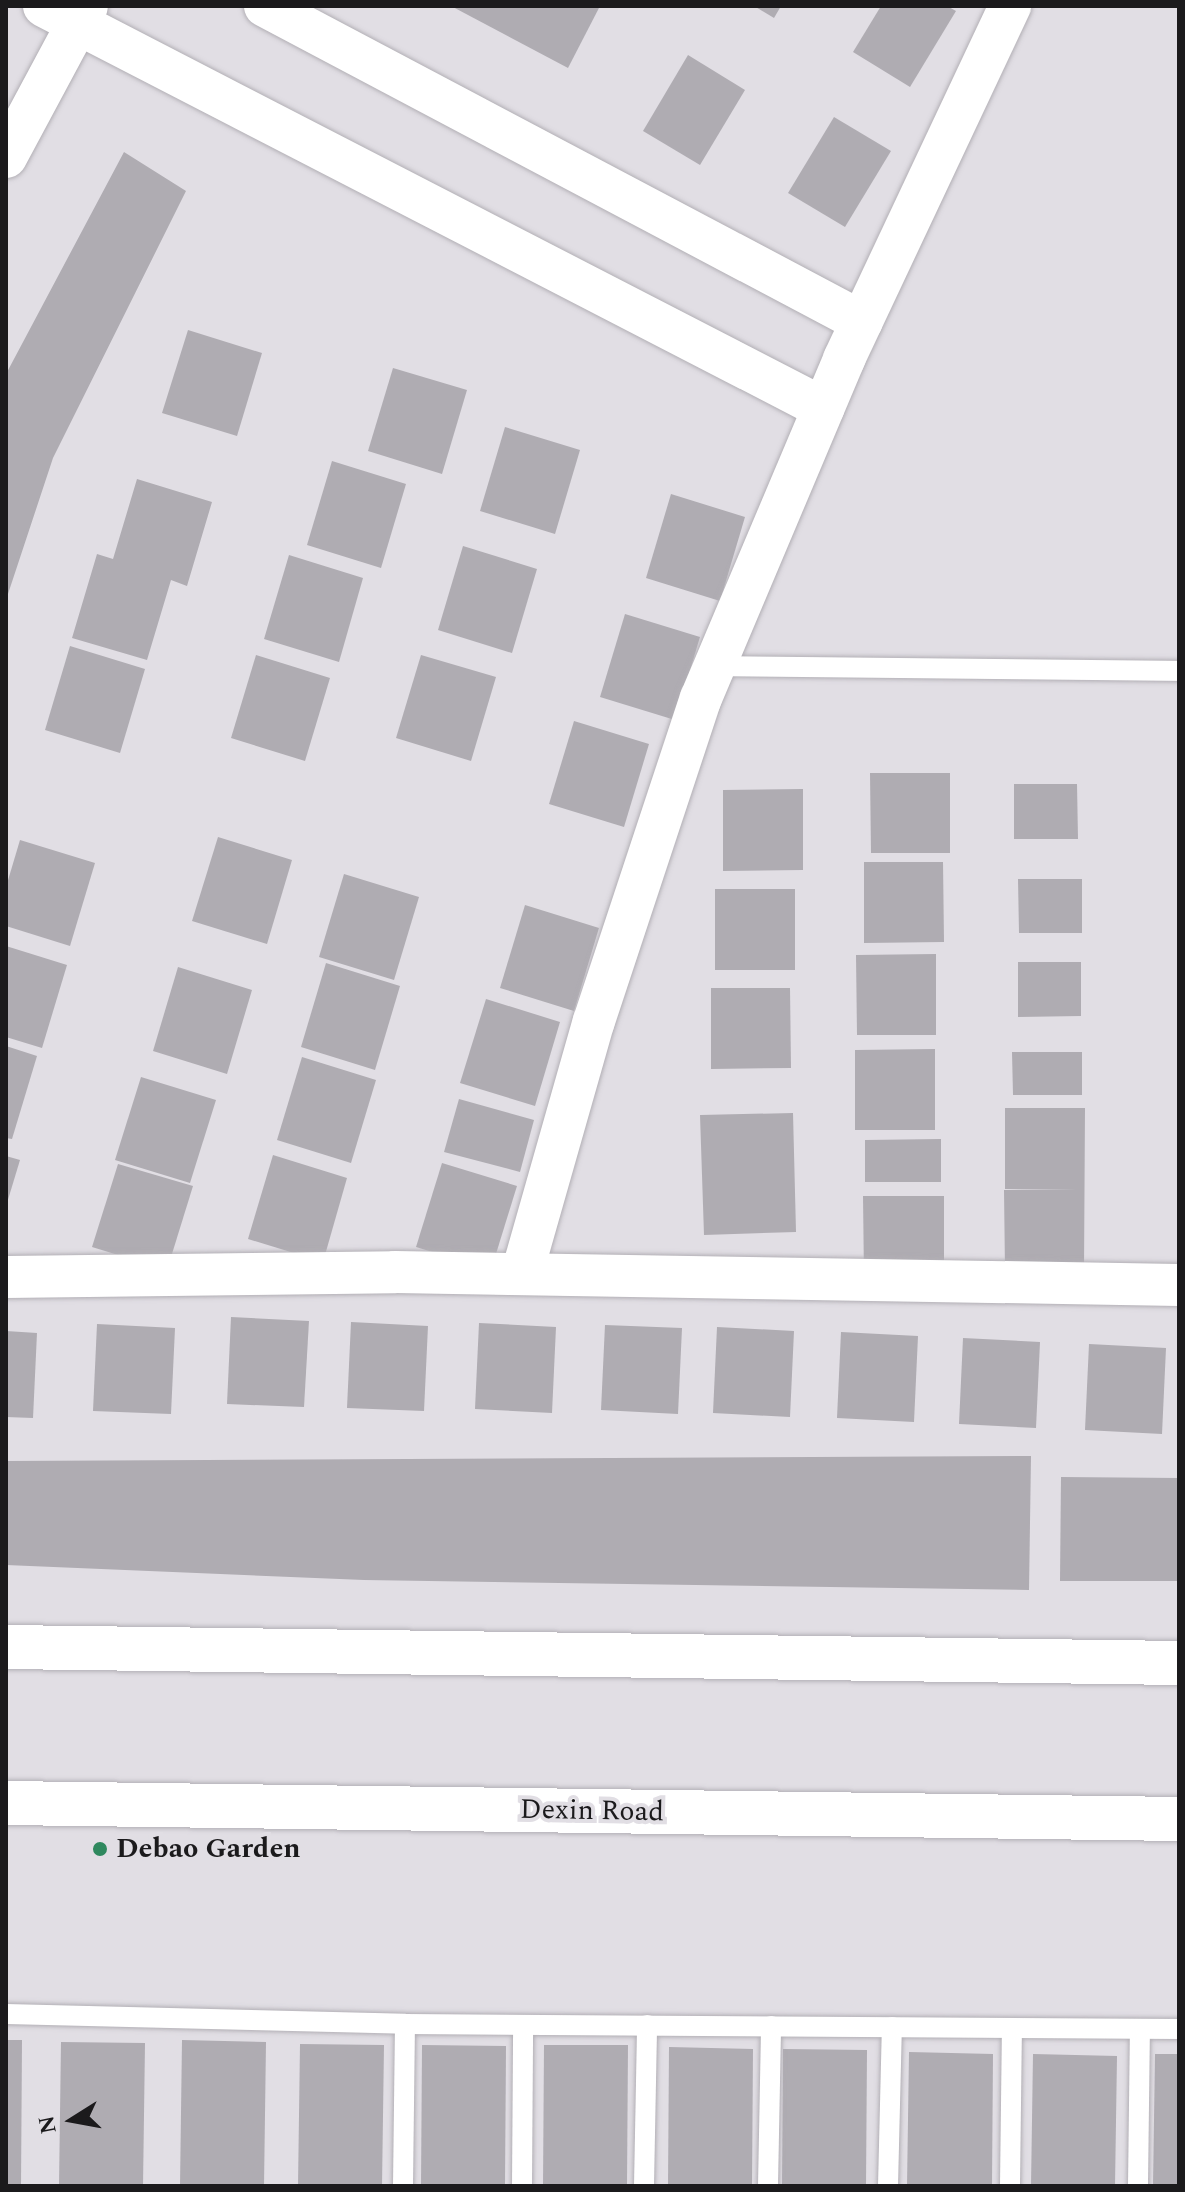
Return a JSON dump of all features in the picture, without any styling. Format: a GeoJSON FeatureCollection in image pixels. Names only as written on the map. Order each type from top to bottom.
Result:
{"type":"FeatureCollection","features":[{"type":"Feature","properties":{"kind":"main road"},"geometry":{"type":"LineString","coordinates":[[6,1647],[1179,1663]]}},
{"type":"Feature","properties":{"kind":"main road","name":"Dexin Road"},"geometry":{"type":"LineString","coordinates":[[6,1803],[1179,1819]]}},
{"type":"Feature","properties":{"kind":"street"},"geometry":{"type":"LineString","coordinates":[[265,6],[862,322]]}},
{"type":"Feature","properties":{"kind":"street"},"geometry":{"type":"LineString","coordinates":[[522,1273],[594,1021],[715,666],[823,408],[1010,6]]}},
{"type":"Feature","properties":{"kind":"street"},"geometry":{"type":"LineString","coordinates":[[6,157],[69,12],[823,408]]}},
{"type":"Feature","properties":{"kind":"street"},"geometry":{"type":"LineString","coordinates":[[6,1277],[522,1273],[1179,1285]]}},
{"type":"Feature","properties":{"kind":"lane"},"geometry":{"type":"LineString","coordinates":[[715,666],[1179,671]]}},
{"type":"Feature","properties":{"kind":"lane"},"geometry":{"type":"LineString","coordinates":[[6,2014],[405,2024],[1179,2029]]}},
{"type":"Feature","properties":{"kind":"lane"},"geometry":{"type":"LineString","coordinates":[[403,2186],[405,2024]]}},
{"type":"Feature","properties":{"kind":"lane"},"geometry":{"type":"LineString","coordinates":[[522,2186],[523,2025]]}},
{"type":"Feature","properties":{"kind":"lane"},"geometry":{"type":"LineString","coordinates":[[644,2186],[647,2025]]}},
{"type":"Feature","properties":{"kind":"lane"},"geometry":{"type":"LineString","coordinates":[[768,2186],[771,2026]]}},
{"type":"Feature","properties":{"kind":"lane"},"geometry":{"type":"LineString","coordinates":[[888,2186],[892,2027]]}},
{"type":"Feature","properties":{"kind":"lane"},"geometry":{"type":"LineString","coordinates":[[1010,2186],[1012,2028]]}},
{"type":"Feature","properties":{"kind":"lane"},"geometry":{"type":"LineString","coordinates":[[1138,2186],[1140,2029]]}},
{"type":"Feature","properties":{"kind":"building"},"geometry":{"type":"Polygon","coordinates":[[[451,6],[600,6],[568,68],[451,6]]]}},
{"type":"Feature","properties":{"kind":"building"},"geometry":{"type":"Polygon","coordinates":[[[754,6],[781,6],[774,18],[754,6]]]}},
{"type":"Feature","properties":{"kind":"building"},"geometry":{"type":"Polygon","coordinates":[[[881,6],[947,6],[956,11],[910,87],[853,52],[881,6]]]}},
{"type":"Feature","properties":{"kind":"building"},"geometry":{"type":"Polygon","coordinates":[[[688,55],[745,90],[700,165],[643,131],[688,55]]]}},
{"type":"Feature","properties":{"kind":"building"},"geometry":{"type":"Polygon","coordinates":[[[834,117],[891,151],[845,227],[788,193],[834,117]]]}},
{"type":"Feature","properties":{"kind":"building"},"geometry":{"type":"Polygon","coordinates":[[[124,152],[186,191],[53,458],[6,600],[6,374],[124,152]]]}},
{"type":"Feature","properties":{"kind":"building"},"geometry":{"type":"Polygon","coordinates":[[[188,330],[262,353],[237,436],[162,413],[188,330]]]}},
{"type":"Feature","properties":{"kind":"building"},"geometry":{"type":"Polygon","coordinates":[[[393,368],[467,390],[442,474],[368,451],[393,368]]]}},
{"type":"Feature","properties":{"kind":"building"},"geometry":{"type":"Polygon","coordinates":[[[505,427],[580,450],[555,534],[480,511],[505,427]]]}},
{"type":"Feature","properties":{"kind":"building"},"geometry":{"type":"Polygon","coordinates":[[[332,461],[406,484],[381,568],[307,545],[332,461]]]}},
{"type":"Feature","properties":{"kind":"building"},"geometry":{"type":"Polygon","coordinates":[[[137,479],[212,502],[187,586],[171,580],[147,660],[72,638],[97,554],[113,559],[137,479]]]}},
{"type":"Feature","properties":{"kind":"building"},"geometry":{"type":"Polygon","coordinates":[[[671,494],[745,517],[720,601],[646,578],[671,494]]]}},
{"type":"Feature","properties":{"kind":"building"},"geometry":{"type":"Polygon","coordinates":[[[463,546],[537,569],[512,653],[438,630],[463,546]]]}},
{"type":"Feature","properties":{"kind":"building"},"geometry":{"type":"Polygon","coordinates":[[[289,555],[363,578],[339,662],[264,639],[289,555]]]}},
{"type":"Feature","properties":{"kind":"building"},"geometry":{"type":"Polygon","coordinates":[[[625,614],[700,637],[675,720],[600,697],[625,614]]]}},
{"type":"Feature","properties":{"kind":"building"},"geometry":{"type":"Polygon","coordinates":[[[70,646],[145,669],[120,753],[45,730],[70,646]]]}},
{"type":"Feature","properties":{"kind":"building"},"geometry":{"type":"Polygon","coordinates":[[[256,655],[330,678],[305,761],[231,738],[256,655]]]}},
{"type":"Feature","properties":{"kind":"building"},"geometry":{"type":"Polygon","coordinates":[[[421,655],[496,677],[471,761],[396,738],[421,655]]]}},
{"type":"Feature","properties":{"kind":"building"},"geometry":{"type":"Polygon","coordinates":[[[574,721],[649,744],[624,827],[549,804],[574,721]]]}},
{"type":"Feature","properties":{"kind":"building"},"geometry":{"type":"Polygon","coordinates":[[[870,773],[950,773],[950,853],[871,853],[870,773]]]}},
{"type":"Feature","properties":{"kind":"building"},"geometry":{"type":"Polygon","coordinates":[[[1014,784],[1077,784],[1078,839],[1014,839],[1014,784]]]}},
{"type":"Feature","properties":{"kind":"building"},"geometry":{"type":"Polygon","coordinates":[[[803,789],[803,870],[723,871],[723,790],[803,789]]]}},
{"type":"Feature","properties":{"kind":"building"},"geometry":{"type":"Polygon","coordinates":[[[218,837],[292,860],[267,944],[192,921],[218,837]]]}},
{"type":"Feature","properties":{"kind":"building"},"geometry":{"type":"Polygon","coordinates":[[[20,840],[95,863],[70,946],[6,926],[6,887],[20,840]]]}},
{"type":"Feature","properties":{"kind":"building"},"geometry":{"type":"Polygon","coordinates":[[[864,862],[943,862],[944,942],[864,943],[864,862]]]}},
{"type":"Feature","properties":{"kind":"building"},"geometry":{"type":"Polygon","coordinates":[[[344,874],[419,897],[394,980],[319,957],[344,874]]]}},
{"type":"Feature","properties":{"kind":"building"},"geometry":{"type":"Polygon","coordinates":[[[1018,879],[1082,879],[1082,933],[1019,933],[1018,879]]]}},
{"type":"Feature","properties":{"kind":"building"},"geometry":{"type":"Polygon","coordinates":[[[715,889],[795,889],[795,970],[715,970],[715,889]]]}},
{"type":"Feature","properties":{"kind":"building"},"geometry":{"type":"Polygon","coordinates":[[[525,905],[599,928],[574,1011],[500,988],[525,905]]]}},
{"type":"Feature","properties":{"kind":"building"},"geometry":{"type":"Polygon","coordinates":[[[6,946],[67,965],[42,1048],[6,1037],[6,946]]]}},
{"type":"Feature","properties":{"kind":"building"},"geometry":{"type":"Polygon","coordinates":[[[936,954],[936,1035],[857,1035],[856,955],[936,954]]]}},
{"type":"Feature","properties":{"kind":"building"},"geometry":{"type":"Polygon","coordinates":[[[1018,962],[1081,962],[1081,1016],[1018,1017],[1018,962]]]}},
{"type":"Feature","properties":{"kind":"building"},"geometry":{"type":"Polygon","coordinates":[[[326,963],[400,986],[375,1070],[301,1047],[326,963]]]}},
{"type":"Feature","properties":{"kind":"building"},"geometry":{"type":"Polygon","coordinates":[[[178,967],[252,990],[227,1074],[153,1051],[178,967]]]}},
{"type":"Feature","properties":{"kind":"building"},"geometry":{"type":"Polygon","coordinates":[[[711,988],[790,988],[791,1068],[711,1069],[711,988]]]}},
{"type":"Feature","properties":{"kind":"building"},"geometry":{"type":"Polygon","coordinates":[[[486,999],[560,1022],[535,1106],[460,1083],[486,999]]]}},
{"type":"Feature","properties":{"kind":"building"},"geometry":{"type":"Polygon","coordinates":[[[6,1046],[37,1056],[12,1139],[6,1138],[6,1046]]]}},
{"type":"Feature","properties":{"kind":"building"},"geometry":{"type":"Polygon","coordinates":[[[935,1049],[935,1130],[855,1130],[855,1050],[935,1049]]]}},
{"type":"Feature","properties":{"kind":"building"},"geometry":{"type":"Polygon","coordinates":[[[1012,1052],[1082,1052],[1082,1095],[1013,1095],[1012,1052]]]}},
{"type":"Feature","properties":{"kind":"building"},"geometry":{"type":"Polygon","coordinates":[[[302,1057],[376,1080],[351,1163],[277,1140],[302,1057]]]}},
{"type":"Feature","properties":{"kind":"building"},"geometry":{"type":"Polygon","coordinates":[[[141,1077],[216,1100],[190,1183],[115,1160],[141,1077]]]}},
{"type":"Feature","properties":{"kind":"building"},"geometry":{"type":"Polygon","coordinates":[[[459,1099],[534,1120],[520,1172],[444,1152],[459,1099]]]}},
{"type":"Feature","properties":{"kind":"building"},"geometry":{"type":"Polygon","coordinates":[[[1005,1108],[1085,1108],[1084,1270],[1005,1271],[1004,1190],[1078,1190],[1005,1189],[1005,1108]]]}},
{"type":"Feature","properties":{"kind":"building"},"geometry":{"type":"Polygon","coordinates":[[[793,1113],[796,1232],[704,1235],[700,1115],[793,1113]]]}},
{"type":"Feature","properties":{"kind":"building"},"geometry":{"type":"Polygon","coordinates":[[[941,1139],[941,1182],[865,1182],[865,1140],[941,1139]]]}},
{"type":"Feature","properties":{"kind":"building"},"geometry":{"type":"Polygon","coordinates":[[[273,1155],[347,1178],[323,1262],[248,1239],[273,1155]]]}},
{"type":"Feature","properties":{"kind":"building"},"geometry":{"type":"Polygon","coordinates":[[[6,1156],[20,1160],[7,1203],[6,1203],[6,1156]]]}},
{"type":"Feature","properties":{"kind":"building"},"geometry":{"type":"Polygon","coordinates":[[[442,1163],[517,1186],[491,1270],[416,1247],[442,1163]]]}},
{"type":"Feature","properties":{"kind":"building"},"geometry":{"type":"Polygon","coordinates":[[[118,1164],[193,1186],[167,1270],[92,1247],[118,1164]]]}},
{"type":"Feature","properties":{"kind":"building"},"geometry":{"type":"Polygon","coordinates":[[[863,1196],[944,1196],[944,1277],[864,1277],[863,1196]]]}},
{"type":"Feature","properties":{"kind":"building"},"geometry":{"type":"Polygon","coordinates":[[[231,1317],[309,1321],[304,1407],[227,1404],[231,1317]]]}},
{"type":"Feature","properties":{"kind":"building"},"geometry":{"type":"Polygon","coordinates":[[[351,1322],[428,1326],[424,1411],[347,1408],[351,1322]]]}},
{"type":"Feature","properties":{"kind":"building"},"geometry":{"type":"Polygon","coordinates":[[[479,1323],[556,1327],[552,1413],[475,1409],[479,1323]]]}},
{"type":"Feature","properties":{"kind":"building"},"geometry":{"type":"Polygon","coordinates":[[[97,1324],[175,1328],[171,1414],[93,1411],[97,1324]]]}},
{"type":"Feature","properties":{"kind":"building"},"geometry":{"type":"Polygon","coordinates":[[[605,1325],[682,1328],[678,1414],[601,1410],[605,1325]]]}},
{"type":"Feature","properties":{"kind":"building"},"geometry":{"type":"Polygon","coordinates":[[[717,1327],[794,1331],[790,1417],[713,1413],[717,1327]]]}},
{"type":"Feature","properties":{"kind":"building"},"geometry":{"type":"Polygon","coordinates":[[[6,1331],[37,1333],[33,1418],[6,1417],[6,1331]]]}},
{"type":"Feature","properties":{"kind":"building"},"geometry":{"type":"Polygon","coordinates":[[[841,1332],[918,1336],[914,1422],[837,1418],[841,1332]]]}},
{"type":"Feature","properties":{"kind":"building"},"geometry":{"type":"Polygon","coordinates":[[[963,1338],[1040,1342],[1036,1428],[959,1424],[963,1338]]]}},
{"type":"Feature","properties":{"kind":"building"},"geometry":{"type":"Polygon","coordinates":[[[1089,1344],[1166,1348],[1162,1434],[1085,1430],[1089,1344]]]}},
{"type":"Feature","properties":{"kind":"building"},"geometry":{"type":"Polygon","coordinates":[[[1031,1456],[1029,1590],[364,1580],[6,1565],[6,1461],[1031,1456]]]}},
{"type":"Feature","properties":{"kind":"building"},"geometry":{"type":"Polygon","coordinates":[[[1061,1477],[1179,1478],[1179,1581],[1060,1581],[1061,1477]]]}},
{"type":"Feature","properties":{"kind":"building"},"geometry":{"type":"Polygon","coordinates":[[[6,2040],[22,2040],[21,2186],[6,2186],[6,2040]]]}},
{"type":"Feature","properties":{"kind":"building"},"geometry":{"type":"Polygon","coordinates":[[[182,2040],[266,2042],[264,2186],[180,2186],[182,2040]]]}},
{"type":"Feature","properties":{"kind":"building"},"geometry":{"type":"Polygon","coordinates":[[[61,2042],[145,2043],[143,2186],[59,2186],[61,2042]]]}},
{"type":"Feature","properties":{"kind":"building"},"geometry":{"type":"Polygon","coordinates":[[[300,2044],[384,2045],[382,2186],[298,2186],[300,2044]]]}},
{"type":"Feature","properties":{"kind":"building"},"geometry":{"type":"Polygon","coordinates":[[[422,2045],[506,2046],[505,2186],[421,2186],[422,2045]]]}},
{"type":"Feature","properties":{"kind":"building"},"geometry":{"type":"Polygon","coordinates":[[[544,2045],[628,2045],[627,2186],[543,2186],[544,2045]]]}},
{"type":"Feature","properties":{"kind":"building"},"geometry":{"type":"Polygon","coordinates":[[[669,2047],[753,2049],[752,2186],[668,2186],[669,2047]]]}},
{"type":"Feature","properties":{"kind":"building"},"geometry":{"type":"Polygon","coordinates":[[[783,2049],[867,2050],[866,2186],[782,2186],[783,2049]]]}},
{"type":"Feature","properties":{"kind":"building"},"geometry":{"type":"Polygon","coordinates":[[[909,2052],[993,2054],[992,2186],[907,2186],[909,2052]]]}},
{"type":"Feature","properties":{"kind":"building"},"geometry":{"type":"Polygon","coordinates":[[[1033,2054],[1117,2056],[1115,2186],[1031,2186],[1033,2054]]]}},
{"type":"Feature","properties":{"kind":"building"},"geometry":{"type":"Polygon","coordinates":[[[1155,2054],[1179,2054],[1179,2186],[1153,2186],[1155,2054]]]}},
{"type":"Feature","properties":{"kind":"place","name":"Debao Garden"},"geometry":{"type":"Point","coordinates":[100,1849]}}]}
